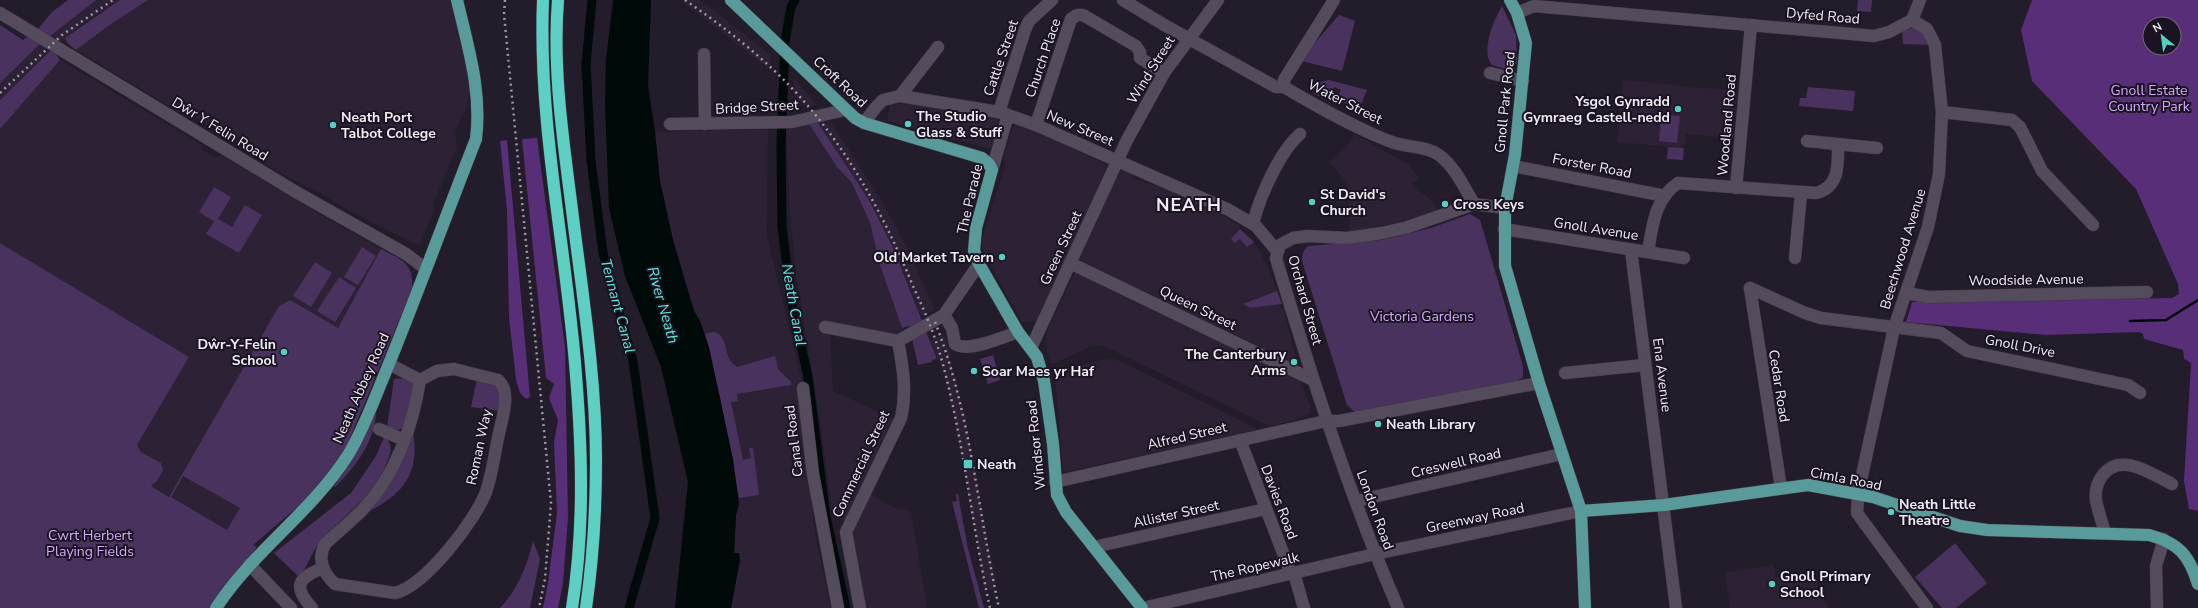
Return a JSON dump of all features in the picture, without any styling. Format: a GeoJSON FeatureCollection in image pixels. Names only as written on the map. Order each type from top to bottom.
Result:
{"type":"FeatureCollection","features":[{"type":"Feature","properties":{"kind":"highway"},"geometry":{"type":"LineString","coordinates":[[543,0],[541,48],[544,104],[575,363],[581,469],[581,533],[572,608]]}},
{"type":"Feature","properties":{"kind":"highway"},"geometry":{"type":"LineString","coordinates":[[558,0],[556,50],[560,105],[590,351],[596,460],[593,558],[586,608]]}},
{"type":"Feature","properties":{"kind":"main road","name":"Neath Abbey Road"},"geometry":{"type":"LineString","coordinates":[[216,608],[249,564],[309,505],[348,455],[371,410],[474,144],[479,115],[476,79],[457,0]]}},
{"type":"Feature","properties":{"kind":"main road","name":"Croft Road"},"geometry":{"type":"LineString","coordinates":[[731,0],[845,110],[864,123],[982,158],[989,164],[992,170]]}},
{"type":"Feature","properties":{"kind":"main road","name":"Gnoll Park Road"},"geometry":{"type":"LineString","coordinates":[[1505,208],[1513,166],[1526,43],[1517,13],[1510,0]]}},
{"type":"Feature","properties":{"kind":"main road","name":"The Parade"},"geometry":{"type":"LineString","coordinates":[[992,170],[976,228],[974,251],[979,264],[1018,332],[1031,348]]}},
{"type":"Feature","properties":{"kind":"main road"},"geometry":{"type":"LineString","coordinates":[[1505,208],[1504,229],[1506,266],[1539,384],[1581,511],[1585,608]]}},
{"type":"Feature","properties":{"kind":"main road","name":"Windsor Road"},"geometry":{"type":"LineString","coordinates":[[1031,348],[1037,357],[1044,381],[1053,444],[1057,495],[1066,512],[1142,608]]}},
{"type":"Feature","properties":{"kind":"main road","name":"Cimla Road"},"geometry":{"type":"LineString","coordinates":[[1581,511],[1664,505],[1808,484],[1858,494],[1960,526],[1988,530],[2149,535],[2164,539],[2186,555],[2193,568],[2198,584]]}},
{"type":"Feature","properties":{"kind":"street","name":"Cattle Street"},"geometry":{"type":"LineString","coordinates":[[1004,113],[1025,30],[1030,21],[1052,0]]}},
{"type":"Feature","properties":{"kind":"street","name":"Water Street"},"geometry":{"type":"LineString","coordinates":[[1123,0],[1136,3],[1188,39],[1276,87],[1284,87],[1350,123],[1390,142],[1425,149],[1437,154],[1449,163],[1474,204]]}},
{"type":"Feature","properties":{"kind":"street","name":"Wind Street"},"geometry":{"type":"LineString","coordinates":[[1118,160],[1164,73],[1218,0]]}},
{"type":"Feature","properties":{"kind":"street"},"geometry":{"type":"LineString","coordinates":[[1284,87],[1284,80],[1334,0]]}},
{"type":"Feature","properties":{"kind":"street"},"geometry":{"type":"LineString","coordinates":[[1912,20],[1920,0]]}},
{"type":"Feature","properties":{"kind":"street","name":"Dyfed Road"},"geometry":{"type":"LineString","coordinates":[[1517,13],[1534,6],[1602,6],[1751,25],[1874,36],[1889,32],[1912,20]]}},
{"type":"Feature","properties":{"kind":"street","name":"Dŵr Y Felin Road"},"geometry":{"type":"LineString","coordinates":[[0,13],[296,192],[406,254],[426,269]]}},
{"type":"Feature","properties":{"kind":"street","name":"Church Place"},"geometry":{"type":"LineString","coordinates":[[1036,125],[1071,19],[1077,15],[1083,15],[1136,46],[1140,52],[1140,58],[1164,73]]}},
{"type":"Feature","properties":{"kind":"street","name":"Beechwood Avenue"},"geometry":{"type":"LineString","coordinates":[[1912,20],[1927,29],[1935,45],[1942,112],[1939,174],[1935,200],[1894,328],[1858,494],[1857,513],[1927,608]]}},
{"type":"Feature","properties":{"kind":"street","name":"Woodland Road"},"geometry":{"type":"LineString","coordinates":[[1648,252],[1654,217],[1671,187],[1678,183],[1736,188],[1751,25]]}},
{"type":"Feature","properties":{"kind":"street"},"geometry":{"type":"LineString","coordinates":[[864,123],[883,100],[900,96],[938,47]]}},
{"type":"Feature","properties":{"kind":"street"},"geometry":{"type":"LineString","coordinates":[[704,54],[705,124]]}},
{"type":"Feature","properties":{"kind":"street"},"geometry":{"type":"LineString","coordinates":[[1490,73],[1523,81]]}},
{"type":"Feature","properties":{"kind":"street","name":"New Street"},"geometry":{"type":"LineString","coordinates":[[900,96],[1004,113],[1118,160]]}},
{"type":"Feature","properties":{"kind":"street","name":"Bridge Street"},"geometry":{"type":"LineString","coordinates":[[670,124],[772,124],[792,122],[845,110]]}},
{"type":"Feature","properties":{"kind":"street"},"geometry":{"type":"LineString","coordinates":[[1942,112],[2012,120],[2020,127],[2042,171],[2060,192],[2093,225]]}},
{"type":"Feature","properties":{"kind":"street","name":"The Parade"},"geometry":{"type":"LineString","coordinates":[[992,170],[1004,113]]}},
{"type":"Feature","properties":{"kind":"street"},"geometry":{"type":"LineString","coordinates":[[1253,224],[1256,208],[1289,144],[1300,134]]}},
{"type":"Feature","properties":{"kind":"street"},"geometry":{"type":"LineString","coordinates":[[1807,141],[1877,148]]}},
{"type":"Feature","properties":{"kind":"street"},"geometry":{"type":"LineString","coordinates":[[1736,188],[1801,193],[1820,192],[1831,185],[1837,171],[1838,144]]}},
{"type":"Feature","properties":{"kind":"street","name":"Orchard Street"},"geometry":{"type":"LineString","coordinates":[[1118,160],[1229,210],[1253,224],[1277,251],[1278,265],[1326,421]]}},
{"type":"Feature","properties":{"kind":"street","name":"Green Street"},"geometry":{"type":"LineString","coordinates":[[1031,348],[1118,160]]}},
{"type":"Feature","properties":{"kind":"street","name":"Forster Road"},"geometry":{"type":"LineString","coordinates":[[1513,166],[1665,196]]}},
{"type":"Feature","properties":{"kind":"street"},"geometry":{"type":"LineString","coordinates":[[1795,258],[1801,193]]}},
{"type":"Feature","properties":{"kind":"street"},"geometry":{"type":"LineString","coordinates":[[1277,251],[1280,246],[1293,238],[1308,236],[1347,238],[1382,233],[1415,224],[1474,204],[1505,208]]}},
{"type":"Feature","properties":{"kind":"street","name":"Gnoll Avenue"},"geometry":{"type":"LineString","coordinates":[[1504,229],[1684,258]]}},
{"type":"Feature","properties":{"kind":"street","name":"Ena Avenue"},"geometry":{"type":"LineString","coordinates":[[1631,250],[1676,608]]}},
{"type":"Feature","properties":{"kind":"street","name":"Queen Street"},"geometry":{"type":"LineString","coordinates":[[1070,263],[1313,380]]}},
{"type":"Feature","properties":{"kind":"street"},"geometry":{"type":"LineString","coordinates":[[825,327],[898,341],[944,315],[979,264]]}},
{"type":"Feature","properties":{"kind":"street","name":"Cedar Road"},"geometry":{"type":"LineString","coordinates":[[1781,488],[1750,288],[1805,313],[1821,318],[1894,328]]}},
{"type":"Feature","properties":{"kind":"street","name":"Woodside Avenue"},"geometry":{"type":"LineString","coordinates":[[1906,293],[1928,297],[2147,292]]}},
{"type":"Feature","properties":{"kind":"street"},"geometry":{"type":"LineString","coordinates":[[944,315],[952,328],[952,336],[955,344],[960,348],[972,347],[1018,332]]}},
{"type":"Feature","properties":{"kind":"street","name":"Gnoll Drive"},"geometry":{"type":"LineString","coordinates":[[1894,328],[1941,333],[1967,351],[2128,385],[2140,393]]}},
{"type":"Feature","properties":{"kind":"street","name":"Commercial Street"},"geometry":{"type":"LineString","coordinates":[[860,608],[846,532],[901,418],[904,404],[904,377],[898,341]]}},
{"type":"Feature","properties":{"kind":"street"},"geometry":{"type":"LineString","coordinates":[[312,608],[301,596],[300,587],[303,579],[309,574],[323,568],[320,560],[321,551],[325,544],[366,507],[385,481],[396,461],[412,416],[420,380],[389,364]]}},
{"type":"Feature","properties":{"kind":"street"},"geometry":{"type":"LineString","coordinates":[[1565,373],[1645,365]]}},
{"type":"Feature","properties":{"kind":"street","name":"Roman Way"},"geometry":{"type":"LineString","coordinates":[[323,568],[335,584],[395,593],[404,591],[415,584],[448,550],[471,519],[486,492],[503,414],[505,391],[503,384],[498,380],[454,369],[437,371],[420,380]]}},
{"type":"Feature","properties":{"kind":"street"},"geometry":{"type":"LineString","coordinates":[[1326,421],[1339,421],[1539,384]]}},
{"type":"Feature","properties":{"kind":"street","name":"Canal Road"},"geometry":{"type":"LineString","coordinates":[[803,388],[813,474],[838,608]]}},
{"type":"Feature","properties":{"kind":"street","name":"Alfred Street"},"geometry":{"type":"LineString","coordinates":[[1055,482],[1326,421]]}},
{"type":"Feature","properties":{"kind":"street","name":"London Road"},"geometry":{"type":"LineString","coordinates":[[1326,421],[1375,554],[1398,608]]}},
{"type":"Feature","properties":{"kind":"street"},"geometry":{"type":"LineString","coordinates":[[379,429],[404,440]]}},
{"type":"Feature","properties":{"kind":"street","name":"Davies Road"},"geometry":{"type":"LineString","coordinates":[[1240,440],[1304,608]]}},
{"type":"Feature","properties":{"kind":"street","name":"Creswell Road"},"geometry":{"type":"LineString","coordinates":[[1356,501],[1562,454]]}},
{"type":"Feature","properties":{"kind":"street"},"geometry":{"type":"LineString","coordinates":[[2105,533],[2096,501],[2096,490],[2099,481],[2105,472],[2113,467],[2133,466],[2142,468],[2172,484]]}},
{"type":"Feature","properties":{"kind":"street","name":"Allister Street"},"geometry":{"type":"LineString","coordinates":[[1094,547],[1266,509]]}},
{"type":"Feature","properties":{"kind":"street","name":"Greenway Road"},"geometry":{"type":"LineString","coordinates":[[1375,554],[1581,511]]}},
{"type":"Feature","properties":{"kind":"street"},"geometry":{"type":"LineString","coordinates":[[2157,608],[2156,566],[2164,539]]}},
{"type":"Feature","properties":{"kind":"street","name":"The Ropewalk"},"geometry":{"type":"LineString","coordinates":[[1142,608],[1375,554]]}},
{"type":"Feature","properties":{"kind":"street"},"geometry":{"type":"LineString","coordinates":[[249,564],[291,608]]}},
{"type":"Feature","properties":{"kind":"shaded area"},"geometry":{"type":"Polygon","coordinates":[[[96,0],[120,0],[83,24],[49,51],[0,100],[0,83],[42,42],[96,0]]]}},
{"type":"Feature","properties":{"kind":"shaded area","name":"Neath Port Talbot College"},"geometry":{"type":"Polygon","coordinates":[[[148,0],[451,0],[472,86],[467,105],[455,133],[457,147],[434,203],[433,212],[420,246],[362,218],[313,189],[296,182],[266,165],[251,151],[196,118],[177,111],[76,50],[111,24],[148,0]]]}},
{"type":"Feature","properties":{"kind":"shaded area"},"geometry":{"type":"Polygon","coordinates":[[[684,0],[700,0],[771,55],[769,69],[683,2],[684,0]]]}},
{"type":"Feature","properties":{"kind":"shaded area","name":"Dŵr-Y-Felin School"},"geometry":{"type":"Polygon","coordinates":[[[60,60],[202,145],[202,150],[214,157],[221,155],[316,212],[405,262],[412,273],[412,289],[365,407],[253,545],[150,485],[161,463],[141,452],[137,445],[189,357],[0,243],[0,129],[60,60]]]}},
{"type":"Feature","properties":{"kind":"shaded area"},"geometry":{"type":"Polygon","coordinates":[[[794,78],[817,105],[805,107],[793,93],[794,78]]]}},
{"type":"Feature","properties":{"kind":"shaded area","name":"Ysgol Gynradd Gymraeg Castell-nedd"},"geometry":{"type":"Polygon","coordinates":[[[1623,80],[1737,91],[1733,138],[1686,134],[1684,148],[1617,142],[1623,80]]]}},
{"type":"Feature","properties":{"kind":"shaded area"},"geometry":{"type":"Polygon","coordinates":[[[916,103],[998,118],[993,147],[990,149],[887,121],[890,104],[916,103]]]}},
{"type":"Feature","properties":{"kind":"shaded area"},"geometry":{"type":"Polygon","coordinates":[[[830,121],[879,196],[906,246],[935,310],[921,316],[894,250],[869,200],[818,123],[830,121]]]}},
{"type":"Feature","properties":{"kind":"shaded area"},"geometry":{"type":"Polygon","coordinates":[[[809,124],[837,167],[852,183],[870,223],[880,265],[903,331],[897,334],[894,345],[875,343],[830,330],[833,391],[894,419],[886,443],[881,441],[872,467],[845,521],[832,514],[821,427],[796,275],[790,214],[786,128],[809,124]]]}},
{"type":"Feature","properties":{"kind":"shaded area"},"geometry":{"type":"Polygon","coordinates":[[[1017,125],[1057,141],[1105,164],[1106,168],[1040,320],[1031,322],[1022,322],[986,258],[982,247],[982,239],[1005,165],[1005,154],[1012,128],[1017,125]]]}},
{"type":"Feature","properties":{"kind":"shaded area"},"geometry":{"type":"Polygon","coordinates":[[[768,129],[767,236],[801,377],[801,410],[812,508],[817,544],[831,608],[731,608],[733,600],[736,515],[739,504],[733,459],[709,347],[700,321],[694,311],[673,240],[660,181],[655,132],[768,129]]]}},
{"type":"Feature","properties":{"kind":"shaded area"},"geometry":{"type":"Polygon","coordinates":[[[1354,134],[1408,164],[1419,179],[1412,183],[1418,190],[1433,201],[1437,211],[1397,223],[1348,232],[1350,224],[1347,183],[1330,163],[1349,144],[1354,134]]]}},
{"type":"Feature","properties":{"kind":"shaded area"},"geometry":{"type":"Polygon","coordinates":[[[1121,168],[1134,174],[1132,178],[1160,187],[1224,216],[1240,226],[1239,228],[1253,240],[1269,268],[1282,304],[1280,304],[1281,308],[1285,307],[1286,319],[1297,362],[1296,364],[1082,262],[1080,259],[1121,168]]]}},
{"type":"Feature","properties":{"kind":"shaded area"},"geometry":{"type":"Polygon","coordinates":[[[1075,272],[1300,381],[1311,408],[1309,414],[1293,421],[1269,426],[1104,346],[1092,346],[1051,365],[1047,353],[1046,333],[1075,272]]]}},
{"type":"Feature","properties":{"kind":"shaded area"},"geometry":{"type":"Polygon","coordinates":[[[944,335],[951,355],[949,356],[965,414],[997,589],[985,591],[954,416],[943,370],[930,340],[944,335]]]}},
{"type":"Feature","properties":{"kind":"shaded area"},"geometry":{"type":"Polygon","coordinates":[[[1109,358],[1120,361],[1254,427],[1256,430],[1065,472],[1063,470],[1055,378],[1066,377],[1067,370],[1081,369],[1081,365],[1109,358]]]}},
{"type":"Feature","properties":{"kind":"shaded area"},"geometry":{"type":"Polygon","coordinates":[[[870,494],[895,508],[911,511],[927,608],[864,608],[852,534],[870,494]]]}},
{"type":"Feature","properties":{"kind":"shaded area","name":"Gnoll Primary School"},"geometry":{"type":"Polygon","coordinates":[[[1774,565],[1776,577],[1815,571],[1819,591],[1829,608],[1730,608],[1725,574],[1727,572],[1774,565]]]}},
{"type":"Feature","properties":{"kind":"green space"},"geometry":{"type":"Polygon","coordinates":[[[68,0],[96,0],[49,37],[38,29],[52,12],[68,0]]]}},
{"type":"Feature","properties":{"kind":"green space"},"geometry":{"type":"Polygon","coordinates":[[[120,0],[148,0],[111,24],[76,50],[68,44],[65,38],[120,0]]]}},
{"type":"Feature","properties":{"kind":"green space"},"geometry":{"type":"Polygon","coordinates":[[[1858,0],[1872,0],[1871,12],[1857,11],[1858,0]]]}},
{"type":"Feature","properties":{"kind":"green space","name":"Gnoll Estate Country Park"},"geometry":{"type":"Polygon","coordinates":[[[2032,0],[2198,0],[2198,511],[2189,509],[2184,481],[2191,363],[2184,359],[2183,350],[2144,339],[2143,334],[2139,332],[2046,335],[1906,322],[1912,302],[2172,298],[2179,294],[2178,284],[2136,189],[2032,81],[2021,30],[2032,0]]]}},
{"type":"Feature","properties":{"kind":"green space"},"geometry":{"type":"Polygon","coordinates":[[[1502,6],[1516,35],[1517,63],[1509,70],[1492,65],[1487,52],[1492,27],[1502,6]]]}},
{"type":"Feature","properties":{"kind":"green space"},"geometry":{"type":"Polygon","coordinates":[[[1339,15],[1355,21],[1342,71],[1302,61],[1312,46],[1339,15]]]}},
{"type":"Feature","properties":{"kind":"green space"},"geometry":{"type":"Polygon","coordinates":[[[0,25],[23,40],[31,34],[42,42],[0,83],[0,25]]]}},
{"type":"Feature","properties":{"kind":"green space"},"geometry":{"type":"Polygon","coordinates":[[[1916,27],[1922,29],[1930,45],[1903,44],[1902,31],[1916,27]]]}},
{"type":"Feature","properties":{"kind":"green space"},"geometry":{"type":"Polygon","coordinates":[[[52,49],[60,60],[0,129],[0,100],[52,49]]]}},
{"type":"Feature","properties":{"kind":"green space"},"geometry":{"type":"Polygon","coordinates":[[[1329,80],[1367,90],[1359,109],[1336,99],[1341,90],[1335,87],[1330,95],[1327,94],[1325,98],[1313,94],[1319,82],[1329,80]]]}},
{"type":"Feature","properties":{"kind":"green space"},"geometry":{"type":"Polygon","coordinates":[[[1808,87],[1855,91],[1853,111],[1799,106],[1800,98],[1806,98],[1808,87]]]}},
{"type":"Feature","properties":{"kind":"green space"},"geometry":{"type":"Polygon","coordinates":[[[1661,115],[1680,116],[1677,143],[1659,141],[1661,115]]]}},
{"type":"Feature","properties":{"kind":"green space"},"geometry":{"type":"Polygon","coordinates":[[[818,123],[869,200],[894,250],[937,359],[932,360],[932,362],[918,365],[909,326],[902,328],[880,265],[870,223],[852,183],[837,167],[809,124],[818,123]]]}},
{"type":"Feature","properties":{"kind":"green space"},"geometry":{"type":"Polygon","coordinates":[[[537,138],[565,347],[568,517],[563,583],[558,608],[543,608],[548,583],[557,513],[554,442],[558,420],[549,398],[554,384],[546,378],[522,139],[537,138]]]}},
{"type":"Feature","properties":{"kind":"green space"},"geometry":{"type":"Polygon","coordinates":[[[507,140],[530,397],[526,399],[520,393],[516,380],[509,317],[507,210],[500,141],[507,140]]]}},
{"type":"Feature","properties":{"kind":"green space"},"geometry":{"type":"Polygon","coordinates":[[[1668,147],[1684,148],[1683,160],[1667,159],[1668,147]]]}},
{"type":"Feature","properties":{"kind":"green space"},"geometry":{"type":"Polygon","coordinates":[[[214,187],[231,197],[218,219],[232,227],[245,205],[262,215],[239,253],[206,234],[214,221],[199,212],[214,187]]]}},
{"type":"Feature","properties":{"kind":"green space","name":"Victoria Gardens"},"geometry":{"type":"Polygon","coordinates":[[[1470,214],[1480,220],[1523,366],[1523,377],[1515,382],[1355,412],[1347,405],[1302,261],[1304,251],[1308,246],[1381,240],[1431,228],[1470,214]]]}},
{"type":"Feature","properties":{"kind":"green space"},"geometry":{"type":"Polygon","coordinates":[[[1240,229],[1254,242],[1247,247],[1240,239],[1235,243],[1231,239],[1240,229]]]}},
{"type":"Feature","properties":{"kind":"green space","name":"Cwrt Herbert Playing Fields"},"geometry":{"type":"Polygon","coordinates":[[[0,243],[189,357],[137,445],[141,452],[161,463],[163,470],[157,481],[151,486],[169,497],[279,306],[290,300],[338,328],[381,249],[405,263],[411,273],[412,289],[348,443],[331,471],[302,503],[253,545],[257,547],[210,608],[0,608],[0,243]],[[183,476],[171,497],[227,530],[240,508],[183,476]]]}},
{"type":"Feature","properties":{"kind":"green space"},"geometry":{"type":"Polygon","coordinates":[[[362,247],[376,256],[358,285],[344,277],[362,247]]]}},
{"type":"Feature","properties":{"kind":"green space"},"geometry":{"type":"Polygon","coordinates":[[[315,262],[332,273],[311,307],[293,296],[315,262]]]}},
{"type":"Feature","properties":{"kind":"green space"},"geometry":{"type":"Polygon","coordinates":[[[339,277],[356,288],[335,322],[317,311],[339,277]]]}},
{"type":"Feature","properties":{"kind":"green space"},"geometry":{"type":"Polygon","coordinates":[[[1277,291],[1282,304],[1251,308],[1243,304],[1277,291]]]}},
{"type":"Feature","properties":{"kind":"green space"},"geometry":{"type":"Polygon","coordinates":[[[712,332],[717,333],[723,339],[730,360],[737,367],[775,356],[778,369],[791,382],[791,385],[737,394],[738,401],[731,402],[743,460],[751,458],[749,448],[753,448],[759,495],[739,498],[720,397],[705,334],[712,332]]]}},
{"type":"Feature","properties":{"kind":"green space"},"geometry":{"type":"Polygon","coordinates":[[[993,355],[1000,380],[988,384],[980,359],[993,355]]]}},
{"type":"Feature","properties":{"kind":"green space"},"geometry":{"type":"Polygon","coordinates":[[[408,378],[415,383],[403,428],[393,432],[387,428],[394,379],[408,378]]]}},
{"type":"Feature","properties":{"kind":"green space"},"geometry":{"type":"Polygon","coordinates":[[[477,379],[494,384],[500,390],[500,411],[471,407],[477,379]]]}},
{"type":"Feature","properties":{"kind":"green space"},"geometry":{"type":"Polygon","coordinates":[[[376,413],[375,423],[368,444],[350,471],[335,487],[334,486],[353,458],[376,413]]]}},
{"type":"Feature","properties":{"kind":"green space"},"geometry":{"type":"Polygon","coordinates":[[[412,427],[414,457],[411,470],[406,481],[399,491],[389,499],[363,514],[412,427]]]}},
{"type":"Feature","properties":{"kind":"green space"},"geometry":{"type":"Polygon","coordinates":[[[384,437],[386,437],[390,443],[391,450],[381,476],[365,498],[326,535],[317,546],[299,577],[274,553],[351,493],[376,456],[384,437]]]}},
{"type":"Feature","properties":{"kind":"green space"},"geometry":{"type":"Polygon","coordinates":[[[956,494],[958,494],[968,549],[984,608],[979,608],[952,502],[957,501],[956,494]]]}},
{"type":"Feature","properties":{"kind":"green space"},"geometry":{"type":"Polygon","coordinates":[[[533,541],[540,559],[530,608],[500,608],[512,593],[521,577],[533,541]]]}},
{"type":"Feature","properties":{"kind":"green space"},"geometry":{"type":"Polygon","coordinates":[[[1955,543],[1987,583],[1956,608],[1942,608],[1915,577],[1955,543]]]}},
{"type":"Feature","properties":{"kind":"water","name":"River Neath"},"geometry":{"type":"Polygon","coordinates":[[[613,0],[651,0],[648,85],[660,181],[673,240],[694,311],[700,321],[709,347],[733,459],[739,504],[736,515],[734,553],[739,553],[740,560],[731,608],[675,608],[688,482],[661,367],[625,276],[609,208],[605,104],[606,60],[613,0]]]}},
{"type":"Feature","properties":{"kind":"waterway","name":"Tennant Canal"},"geometry":{"type":"LineString","coordinates":[[592,0],[586,64],[591,160],[603,253],[633,361],[655,518],[629,608]]}},
{"type":"Feature","properties":{"kind":"waterway","name":"Neath Canal"},"geometry":{"type":"LineString","coordinates":[[795,0],[791,7],[785,42],[781,145],[782,227],[791,299],[808,377],[826,517],[846,608]]}},
{"type":"Feature","properties":{"kind":"waterway"},"geometry":{"type":"LineString","coordinates":[[2130,321],[2166,320],[2198,300]]}},
{"type":"Feature","properties":{"kind":"railway"},"geometry":{"type":"LineString","coordinates":[[0,93],[62,35],[113,0]]}},
{"type":"Feature","properties":{"kind":"railway"},"geometry":{"type":"LineString","coordinates":[[505,0],[504,14],[551,503],[545,579],[539,608]]}},
{"type":"Feature","properties":{"kind":"railway"},"geometry":{"type":"LineString","coordinates":[[685,0],[750,49],[795,91],[840,147],[868,192],[892,238],[925,313],[942,361],[956,422],[990,608]]}},
{"type":"Feature","properties":{"kind":"railway"},"geometry":{"type":"LineString","coordinates":[[935,322],[947,357],[966,427],[999,608]]}},
{"type":"Feature","properties":{"kind":"place","name":"Ysgol Gynradd Gymraeg Castell-nedd"},"geometry":{"type":"Point","coordinates":[1678,109]}},
{"type":"Feature","properties":{"kind":"place","name":"The Studio Glass & Stuff"},"geometry":{"type":"Point","coordinates":[908,124]}},
{"type":"Feature","properties":{"kind":"place","name":"Neath Port Talbot College"},"geometry":{"type":"Point","coordinates":[333,125]}},
{"type":"Feature","properties":{"kind":"place","name":"St David's Church"},"geometry":{"type":"Point","coordinates":[1312,202]}},
{"type":"Feature","properties":{"kind":"place","name":"Cross Keys"},"geometry":{"type":"Point","coordinates":[1445,204]}},
{"type":"Feature","properties":{"kind":"place","name":"Old Market Tavern"},"geometry":{"type":"Point","coordinates":[1002,257]}},
{"type":"Feature","properties":{"kind":"place","name":"Dŵr-Y-Felin School"},"geometry":{"type":"Point","coordinates":[284,352]}},
{"type":"Feature","properties":{"kind":"place","name":"The Canterbury Arms"},"geometry":{"type":"Point","coordinates":[1294,362]}},
{"type":"Feature","properties":{"kind":"place","name":"Soar Maes yr Haf"},"geometry":{"type":"Point","coordinates":[974,371]}},
{"type":"Feature","properties":{"kind":"place","name":"Neath Library"},"geometry":{"type":"Point","coordinates":[1378,424]}},
{"type":"Feature","properties":{"kind":"place","name":"Neath"},"geometry":{"type":"Point","coordinates":[968,464]}},
{"type":"Feature","properties":{"kind":"place","name":"Neath Little Theatre"},"geometry":{"type":"Point","coordinates":[1891,512]}},
{"type":"Feature","properties":{"kind":"place","name":"Gnoll Primary School"},"geometry":{"type":"Point","coordinates":[1772,584]}},
{"type":"Feature","properties":{"kind":"district","name":"NEATH"},"geometry":{"type":"Point","coordinates":[1189,205]}}]}
